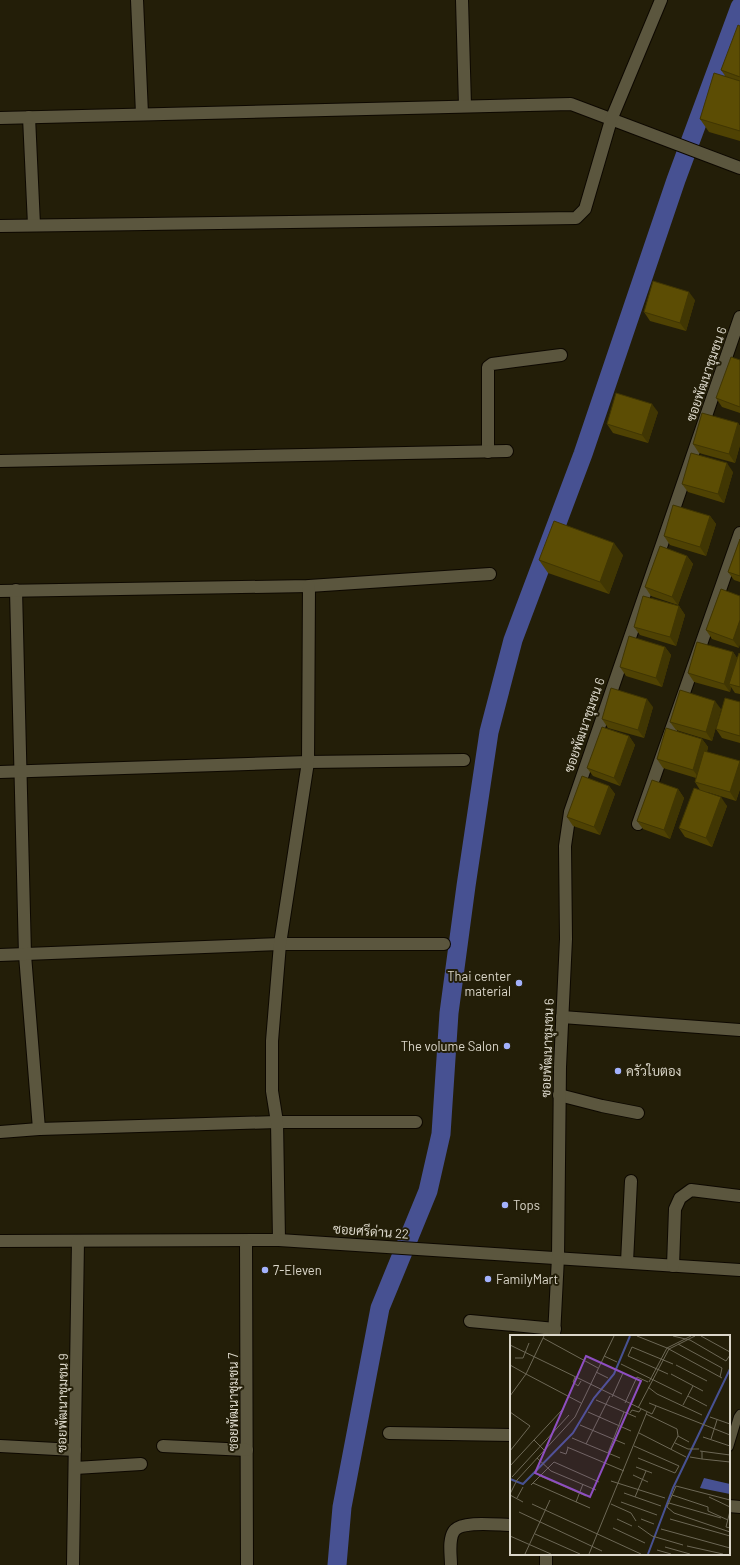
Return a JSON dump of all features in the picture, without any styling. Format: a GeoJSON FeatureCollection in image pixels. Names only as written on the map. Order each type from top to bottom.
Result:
{"type":"FeatureCollection","features":[{"type":"Feature","properties":{"kind":"street"},"geometry":{"type":"LineString","coordinates":[[137,0],[142,114]]}},
{"type":"Feature","properties":{"kind":"street"},"geometry":{"type":"LineString","coordinates":[[462,0],[464,106]]}},
{"type":"Feature","properties":{"kind":"street"},"geometry":{"type":"LineString","coordinates":[[0,226],[576,218],[585,209],[611,120],[661,0]]}},
{"type":"Feature","properties":{"kind":"street"},"geometry":{"type":"LineString","coordinates":[[0,118],[571,104],[740,168]]}},
{"type":"Feature","properties":{"kind":"street"},"geometry":{"type":"LineString","coordinates":[[29,117],[34,225]]}},
{"type":"Feature","properties":{"kind":"street","name":"ซอยพัฒนาชุมชน 6"},"geometry":{"type":"LineString","coordinates":[[554,1332],[558,1257],[559,1095],[566,939],[565,846],[570,812],[740,317]]}},
{"type":"Feature","properties":{"kind":"street"},"geometry":{"type":"LineString","coordinates":[[488,452],[488,366],[492,364],[561,355]]}},
{"type":"Feature","properties":{"kind":"street"},"geometry":{"type":"LineString","coordinates":[[0,461],[507,451]]}},
{"type":"Feature","properties":{"kind":"street"},"geometry":{"type":"LineString","coordinates":[[638,824],[740,533]]}},
{"type":"Feature","properties":{"kind":"street"},"geometry":{"type":"LineString","coordinates":[[0,591],[308,586],[490,574]]}},
{"type":"Feature","properties":{"kind":"street"},"geometry":{"type":"LineString","coordinates":[[279,1240],[277,1122],[272,1091],[272,1041],[280,944],[308,762],[308,586]]}},
{"type":"Feature","properties":{"kind":"street"},"geometry":{"type":"LineString","coordinates":[[16,590],[25,954],[39,1129]]}},
{"type":"Feature","properties":{"kind":"street"},"geometry":{"type":"LineString","coordinates":[[0,772],[308,762],[464,760]]}},
{"type":"Feature","properties":{"kind":"street"},"geometry":{"type":"LineString","coordinates":[[0,955],[280,944],[444,944]]}},
{"type":"Feature","properties":{"kind":"street"},"geometry":{"type":"LineString","coordinates":[[562,1017],[740,1030]]}},
{"type":"Feature","properties":{"kind":"street"},"geometry":{"type":"LineString","coordinates":[[559,1095],[638,1113]]}},
{"type":"Feature","properties":{"kind":"street"},"geometry":{"type":"LineString","coordinates":[[0,1132],[39,1129],[277,1122],[416,1122]]}},
{"type":"Feature","properties":{"kind":"street"},"geometry":{"type":"LineString","coordinates":[[627,1262],[631,1182]]}},
{"type":"Feature","properties":{"kind":"street"},"geometry":{"type":"LineString","coordinates":[[673,1266],[675,1209],[680,1198],[691,1190],[740,1196]]}},
{"type":"Feature","properties":{"kind":"street","name":"ซอยศรีด่าน 22"},"geometry":{"type":"LineString","coordinates":[[0,1241],[279,1240],[740,1270]]}},
{"type":"Feature","properties":{"kind":"street","name":"ซอยพัฒนาชุมชน 9"},"geometry":{"type":"LineString","coordinates":[[73,1565],[78,1241]]}},
{"type":"Feature","properties":{"kind":"street","name":"ซอยพัฒนาชุมชน 7"},"geometry":{"type":"LineString","coordinates":[[246,1241],[247,1564]]}},
{"type":"Feature","properties":{"kind":"street"},"geometry":{"type":"LineString","coordinates":[[470,1321],[554,1332]]}},
{"type":"Feature","properties":{"kind":"street"},"geometry":{"type":"LineString","coordinates":[[389,1433],[510,1435]]}},
{"type":"Feature","properties":{"kind":"street"},"geometry":{"type":"LineString","coordinates":[[0,1446],[75,1450]]}},
{"type":"Feature","properties":{"kind":"street"},"geometry":{"type":"LineString","coordinates":[[163,1446],[247,1450]]}},
{"type":"Feature","properties":{"kind":"street"},"geometry":{"type":"LineString","coordinates":[[75,1468],[141,1464]]}},
{"type":"Feature","properties":{"kind":"street"},"geometry":{"type":"LineString","coordinates":[[730,1506],[740,1507]]}},
{"type":"Feature","properties":{"kind":"street"},"geometry":{"type":"LineString","coordinates":[[451,1565],[451,1539],[454,1531],[469,1524],[510,1525]]}},
{"type":"Feature","properties":{"kind":"lane"},"geometry":{"type":"LineString","coordinates":[[730,1444],[740,1414]]}},
{"type":"Feature","properties":{"kind":"building"},"geometry":{"type":"Polygon","coordinates":[[[738,25],[740,26],[740,77],[721,70],[738,25]]]}},
{"type":"Feature","properties":{"kind":"building"},"geometry":{"type":"Polygon","coordinates":[[[714,73],[740,81],[740,131],[700,119],[714,73]]]}},
{"type":"Feature","properties":{"kind":"building"},"geometry":{"type":"Polygon","coordinates":[[[653,281],[689,292],[680,323],[644,312],[653,281]]]}},
{"type":"Feature","properties":{"kind":"building"},"geometry":{"type":"Polygon","coordinates":[[[731,357],[740,360],[740,407],[716,398],[731,357]]]}},
{"type":"Feature","properties":{"kind":"building"},"geometry":{"type":"Polygon","coordinates":[[[616,393],[652,404],[642,435],[607,424],[616,393]]]}},
{"type":"Feature","properties":{"kind":"building"},"geometry":{"type":"Polygon","coordinates":[[[702,413],[738,423],[729,454],[693,444],[702,413]]]}},
{"type":"Feature","properties":{"kind":"building"},"geometry":{"type":"Polygon","coordinates":[[[691,453],[727,463],[718,494],[682,484],[691,453]]]}},
{"type":"Feature","properties":{"kind":"building"},"geometry":{"type":"Polygon","coordinates":[[[673,505],[710,516],[700,547],[664,536],[673,505]]]}},
{"type":"Feature","properties":{"kind":"building"},"geometry":{"type":"Polygon","coordinates":[[[554,521],[614,543],[600,582],[539,560],[554,521]]]}},
{"type":"Feature","properties":{"kind":"building"},"geometry":{"type":"Polygon","coordinates":[[[740,539],[740,576],[728,572],[740,539]]]}},
{"type":"Feature","properties":{"kind":"building"},"geometry":{"type":"Polygon","coordinates":[[[660,546],[687,556],[672,597],[645,587],[660,546]]]}},
{"type":"Feature","properties":{"kind":"building"},"geometry":{"type":"Polygon","coordinates":[[[721,589],[740,596],[740,620],[733,640],[706,630],[721,589]]]}},
{"type":"Feature","properties":{"kind":"building"},"geometry":{"type":"Polygon","coordinates":[[[643,596],[679,606],[670,637],[634,627],[643,596]]]}},
{"type":"Feature","properties":{"kind":"building"},"geometry":{"type":"Polygon","coordinates":[[[629,636],[665,647],[656,678],[620,667],[629,636]]]}},
{"type":"Feature","properties":{"kind":"building"},"geometry":{"type":"Polygon","coordinates":[[[697,642],[733,652],[724,684],[688,673],[697,642]]]}},
{"type":"Feature","properties":{"kind":"building"},"geometry":{"type":"Polygon","coordinates":[[[739,653],[740,654],[740,687],[729,684],[739,653]]]}},
{"type":"Feature","properties":{"kind":"building"},"geometry":{"type":"Polygon","coordinates":[[[611,688],[647,699],[638,730],[602,719],[611,688]]]}},
{"type":"Feature","properties":{"kind":"building"},"geometry":{"type":"Polygon","coordinates":[[[680,690],[715,701],[706,732],[670,722],[680,690]]]}},
{"type":"Feature","properties":{"kind":"building"},"geometry":{"type":"Polygon","coordinates":[[[725,698],[740,702],[740,736],[716,729],[725,698]]]}},
{"type":"Feature","properties":{"kind":"building"},"geometry":{"type":"Polygon","coordinates":[[[602,727],[629,736],[614,778],[587,768],[602,727]]]}},
{"type":"Feature","properties":{"kind":"building"},"geometry":{"type":"Polygon","coordinates":[[[666,728],[702,739],[693,770],[657,759],[666,728]]]}},
{"type":"Feature","properties":{"kind":"building"},"geometry":{"type":"Polygon","coordinates":[[[704,751],[740,761],[730,792],[695,782],[704,751]]]}},
{"type":"Feature","properties":{"kind":"building"},"geometry":{"type":"Polygon","coordinates":[[[582,776],[609,786],[594,827],[567,817],[582,776]]]}},
{"type":"Feature","properties":{"kind":"building"},"geometry":{"type":"Polygon","coordinates":[[[652,780],[678,789],[664,830],[637,821],[652,780]]]}},
{"type":"Feature","properties":{"kind":"building"},"geometry":{"type":"Polygon","coordinates":[[[694,788],[721,797],[706,838],[679,828],[694,788]]]}},
{"type":"Feature","properties":{"kind":"waterway"},"geometry":{"type":"LineString","coordinates":[[337,1565],[342,1507],[380,1308],[428,1191],[441,1134],[449,1013],[489,732],[513,640],[583,454],[676,180],[740,7]]}},
{"type":"Feature","properties":{"kind":"place","name":"Thai center material"},"geometry":{"type":"Point","coordinates":[519,983]}},
{"type":"Feature","properties":{"kind":"place","name":"The volume Salon"},"geometry":{"type":"Point","coordinates":[507,1046]}},
{"type":"Feature","properties":{"kind":"place","name":"ครัวใบตอง"},"geometry":{"type":"Point","coordinates":[618,1071]}},
{"type":"Feature","properties":{"kind":"place","name":"Tops"},"geometry":{"type":"Point","coordinates":[505,1205]}},
{"type":"Feature","properties":{"kind":"place","name":"7-Eleven"},"geometry":{"type":"Point","coordinates":[265,1270]}},
{"type":"Feature","properties":{"kind":"place","name":"FamilyMart"},"geometry":{"type":"Point","coordinates":[488,1279]}}]}
